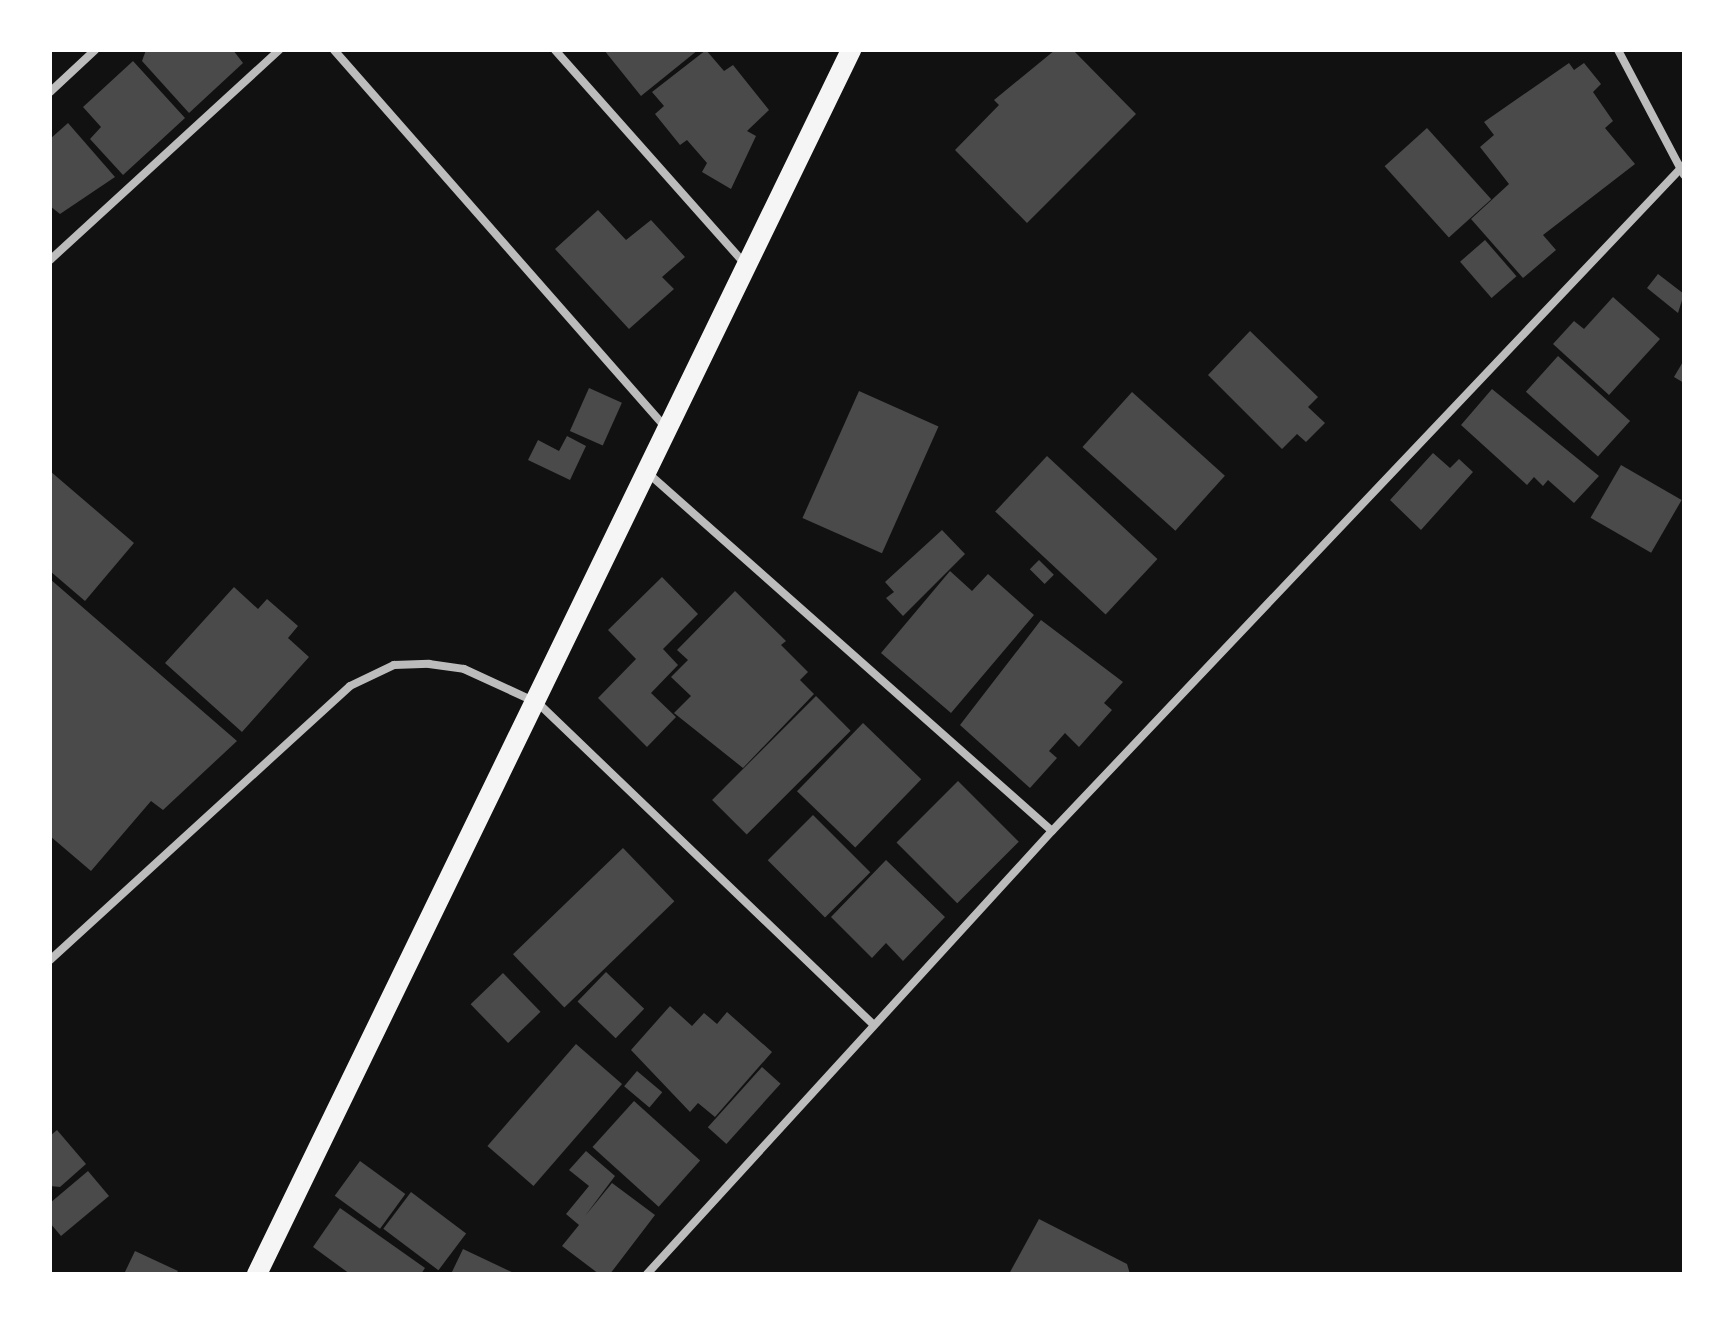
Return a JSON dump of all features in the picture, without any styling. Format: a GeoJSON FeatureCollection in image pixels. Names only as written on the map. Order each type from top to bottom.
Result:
{"type":"FeatureCollection","features":[{"type":"Feature","properties":{"kind":"main road"},"geometry":{"type":"LineString","coordinates":[[257,1274],[538,703],[644,469],[667,428],[851,50]]}},
{"type":"Feature","properties":{"kind":"street"},"geometry":{"type":"LineString","coordinates":[[50,92],[95,50]]}},
{"type":"Feature","properties":{"kind":"street"},"geometry":{"type":"LineString","coordinates":[[50,260],[279,50]]}},
{"type":"Feature","properties":{"kind":"street"},"geometry":{"type":"LineString","coordinates":[[334,50],[667,428]]}},
{"type":"Feature","properties":{"kind":"street"},"geometry":{"type":"LineString","coordinates":[[555,50],[745,264]]}},
{"type":"Feature","properties":{"kind":"street"},"geometry":{"type":"LineString","coordinates":[[647,1274],[1052,831],[1682,170],[1618,50]]}},
{"type":"Feature","properties":{"kind":"street"},"geometry":{"type":"LineString","coordinates":[[644,469],[1052,831]]}},
{"type":"Feature","properties":{"kind":"street"},"geometry":{"type":"LineString","coordinates":[[50,960],[350,686],[394,665],[429,664],[464,669],[538,703],[873,1024]]}},
{"type":"Feature","properties":{"kind":"building"},"geometry":{"type":"Polygon","coordinates":[[[146,50],[233,50],[243,63],[189,113],[142,61],[146,50]]]}},
{"type":"Feature","properties":{"kind":"building"},"geometry":{"type":"Polygon","coordinates":[[[604,50],[698,50],[641,96],[604,50]]]}},
{"type":"Feature","properties":{"kind":"building"},"geometry":{"type":"Polygon","coordinates":[[[706,50],[724,71],[733,65],[769,110],[747,131],[756,136],[731,189],[702,172],[707,163],[687,140],[680,145],[655,114],[664,106],[652,92],[706,50]]]}},
{"type":"Feature","properties":{"kind":"building"},"geometry":{"type":"Polygon","coordinates":[[[1055,50],[1073,50],[1136,114],[1027,223],[955,150],[999,105],[994,100],[1055,50]]]}},
{"type":"Feature","properties":{"kind":"building"},"geometry":{"type":"Polygon","coordinates":[[[133,61],[185,118],[123,175],[90,139],[101,127],[83,107],[133,61]]]}},
{"type":"Feature","properties":{"kind":"building"},"geometry":{"type":"Polygon","coordinates":[[[1569,63],[1574,70],[1584,63],[1601,84],[1593,92],[1613,121],[1605,128],[1635,164],[1543,235],[1556,250],[1523,278],[1471,219],[1509,184],[1480,147],[1494,135],[1484,122],[1569,63]]]}},
{"type":"Feature","properties":{"kind":"building"},"geometry":{"type":"Polygon","coordinates":[[[68,123],[115,177],[60,214],[50,206],[50,139],[68,123]]]}},
{"type":"Feature","properties":{"kind":"building"},"geometry":{"type":"Polygon","coordinates":[[[1427,128],[1491,199],[1449,237],[1385,166],[1427,128]]]}},
{"type":"Feature","properties":{"kind":"building"},"geometry":{"type":"Polygon","coordinates":[[[598,210],[626,240],[651,220],[685,257],[662,277],[674,289],[629,329],[555,249],[598,210]]]}},
{"type":"Feature","properties":{"kind":"building"},"geometry":{"type":"Polygon","coordinates":[[[1485,240],[1516,276],[1492,298],[1460,262],[1485,240]]]}},
{"type":"Feature","properties":{"kind":"building"},"geometry":{"type":"Polygon","coordinates":[[[1658,274],[1684,294],[1678,313],[1647,288],[1658,274]]]}},
{"type":"Feature","properties":{"kind":"building"},"geometry":{"type":"Polygon","coordinates":[[[1613,297],[1660,339],[1609,395],[1553,344],[1574,321],[1584,329],[1613,297]]]}},
{"type":"Feature","properties":{"kind":"building"},"geometry":{"type":"Polygon","coordinates":[[[1250,331],[1318,397],[1308,407],[1325,423],[1306,442],[1297,434],[1282,449],[1208,375],[1250,331]]]}},
{"type":"Feature","properties":{"kind":"building"},"geometry":{"type":"Polygon","coordinates":[[[1558,356],[1630,421],[1598,457],[1526,392],[1558,356]]]}},
{"type":"Feature","properties":{"kind":"building"},"geometry":{"type":"Polygon","coordinates":[[[1684,360],[1684,383],[1674,377],[1684,360]]]}},
{"type":"Feature","properties":{"kind":"building"},"geometry":{"type":"Polygon","coordinates":[[[589,388],[622,403],[603,446],[570,431],[589,388]]]}},
{"type":"Feature","properties":{"kind":"building"},"geometry":{"type":"Polygon","coordinates":[[[1492,389],[1599,476],[1574,503],[1548,480],[1543,486],[1534,477],[1527,485],[1461,425],[1492,389]]]}},
{"type":"Feature","properties":{"kind":"building"},"geometry":{"type":"Polygon","coordinates":[[[859,391],[938,426],[882,553],[802,518],[859,391]]]}},
{"type":"Feature","properties":{"kind":"building"},"geometry":{"type":"Polygon","coordinates":[[[1132,392],[1225,476],[1175,531],[1082,447],[1132,392]]]}},
{"type":"Feature","properties":{"kind":"building"},"geometry":{"type":"Polygon","coordinates":[[[567,436],[586,446],[570,480],[528,460],[538,440],[559,451],[567,436]]]}},
{"type":"Feature","properties":{"kind":"building"},"geometry":{"type":"Polygon","coordinates":[[[1433,453],[1450,468],[1459,459],[1473,472],[1421,530],[1390,500],[1433,453]]]}},
{"type":"Feature","properties":{"kind":"building"},"geometry":{"type":"Polygon","coordinates":[[[1047,456],[1157,559],[1106,615],[995,512],[1047,456]]]}},
{"type":"Feature","properties":{"kind":"building"},"geometry":{"type":"Polygon","coordinates":[[[1621,465],[1682,500],[1651,553],[1590,518],[1621,465]]]}},
{"type":"Feature","properties":{"kind":"building"},"geometry":{"type":"Polygon","coordinates":[[[50,471],[134,543],[85,601],[50,571],[50,471]]]}},
{"type":"Feature","properties":{"kind":"building"},"geometry":{"type":"Polygon","coordinates":[[[942,530],[965,554],[903,616],[886,598],[894,592],[885,582],[942,530]]]}},
{"type":"Feature","properties":{"kind":"building"},"geometry":{"type":"Polygon","coordinates":[[[1039,560],[1054,575],[1045,584],[1030,569],[1039,560]]]}},
{"type":"Feature","properties":{"kind":"building"},"geometry":{"type":"Polygon","coordinates":[[[950,571],[972,591],[988,574],[1034,615],[951,713],[881,653],[950,571]]]}},
{"type":"Feature","properties":{"kind":"building"},"geometry":{"type":"Polygon","coordinates":[[[662,577],[698,614],[663,649],[678,665],[651,693],[676,717],[647,747],[598,698],[636,659],[608,630],[662,577]]]}},
{"type":"Feature","properties":{"kind":"building"},"geometry":{"type":"Polygon","coordinates":[[[50,579],[237,741],[163,810],[151,801],[91,871],[50,836],[50,579]]]}},
{"type":"Feature","properties":{"kind":"building"},"geometry":{"type":"Polygon","coordinates":[[[234,587],[258,609],[267,599],[298,626],[288,638],[309,657],[242,732],[165,663],[234,587]]]}},
{"type":"Feature","properties":{"kind":"building"},"geometry":{"type":"Polygon","coordinates":[[[735,591],[786,641],[781,645],[808,672],[800,680],[814,694],[743,768],[674,713],[691,696],[671,677],[688,660],[677,650],[735,591]]]}},
{"type":"Feature","properties":{"kind":"building"},"geometry":{"type":"Polygon","coordinates":[[[1041,620],[1123,682],[1104,703],[1112,710],[1079,747],[1065,733],[1049,751],[1057,758],[1030,788],[960,725],[1041,620]]]}},
{"type":"Feature","properties":{"kind":"building"},"geometry":{"type":"Polygon","coordinates":[[[816,696],[851,731],[747,835],[712,800],[816,696]]]}},
{"type":"Feature","properties":{"kind":"building"},"geometry":{"type":"Polygon","coordinates":[[[863,723],[921,779],[855,848],[797,791],[863,723]]]}},
{"type":"Feature","properties":{"kind":"building"},"geometry":{"type":"Polygon","coordinates":[[[958,781],[1019,842],[957,903],[896,843],[958,781]]]}},
{"type":"Feature","properties":{"kind":"building"},"geometry":{"type":"Polygon","coordinates":[[[813,815],[870,872],[825,918],[768,860],[813,815]]]}},
{"type":"Feature","properties":{"kind":"building"},"geometry":{"type":"Polygon","coordinates":[[[623,848],[674,901],[564,1008],[513,954],[623,848]]]}},
{"type":"Feature","properties":{"kind":"building"},"geometry":{"type":"Polygon","coordinates":[[[886,860],[945,917],[903,961],[886,943],[872,958],[831,917],[886,860]]]}},
{"type":"Feature","properties":{"kind":"building"},"geometry":{"type":"Polygon","coordinates":[[[606,972],[644,1009],[616,1038],[578,1001],[606,972]]]}},
{"type":"Feature","properties":{"kind":"building"},"geometry":{"type":"Polygon","coordinates":[[[503,973],[541,1012],[508,1043],[471,1004],[503,973]]]}},
{"type":"Feature","properties":{"kind":"building"},"geometry":{"type":"Polygon","coordinates":[[[670,1006],[692,1026],[704,1013],[717,1024],[727,1012],[772,1052],[715,1117],[698,1103],[690,1112],[631,1050],[670,1006]]]}},
{"type":"Feature","properties":{"kind":"building"},"geometry":{"type":"Polygon","coordinates":[[[576,1044],[622,1084],[533,1186],[487,1146],[576,1044]]]}},
{"type":"Feature","properties":{"kind":"building"},"geometry":{"type":"Polygon","coordinates":[[[762,1067],[781,1084],[726,1144],[708,1127],[762,1067]]]}},
{"type":"Feature","properties":{"kind":"building"},"geometry":{"type":"Polygon","coordinates":[[[637,1071],[662,1092],[649,1108],[624,1086],[637,1071]]]}},
{"type":"Feature","properties":{"kind":"building"},"geometry":{"type":"Polygon","coordinates":[[[634,1101],[700,1161],[659,1207],[593,1147],[634,1101]]]}},
{"type":"Feature","properties":{"kind":"building"},"geometry":{"type":"Polygon","coordinates":[[[57,1130],[86,1164],[60,1187],[50,1186],[50,1136],[57,1130]]]}},
{"type":"Feature","properties":{"kind":"building"},"geometry":{"type":"Polygon","coordinates":[[[586,1151],[615,1176],[585,1216],[612,1183],[655,1215],[610,1274],[599,1274],[562,1246],[579,1225],[566,1214],[589,1186],[569,1170],[586,1151]]]}},
{"type":"Feature","properties":{"kind":"building"},"geometry":{"type":"Polygon","coordinates":[[[360,1161],[405,1194],[380,1229],[335,1196],[360,1161]]]}},
{"type":"Feature","properties":{"kind":"building"},"geometry":{"type":"Polygon","coordinates":[[[88,1171],[109,1196],[61,1236],[50,1223],[50,1203],[88,1171]]]}},
{"type":"Feature","properties":{"kind":"building"},"geometry":{"type":"Polygon","coordinates":[[[411,1192],[466,1234],[438,1270],[383,1229],[411,1192]]]}},
{"type":"Feature","properties":{"kind":"building"},"geometry":{"type":"Polygon","coordinates":[[[340,1208],[425,1268],[421,1274],[350,1274],[313,1247],[340,1208]]]}},
{"type":"Feature","properties":{"kind":"building"},"geometry":{"type":"Polygon","coordinates":[[[1039,1219],[1127,1264],[1130,1274],[1009,1274],[1039,1219]]]}},
{"type":"Feature","properties":{"kind":"building"},"geometry":{"type":"Polygon","coordinates":[[[463,1249],[516,1274],[451,1274],[463,1249]]]}},
{"type":"Feature","properties":{"kind":"building"},"geometry":{"type":"Polygon","coordinates":[[[135,1251],[178,1271],[176,1274],[124,1274],[135,1251]]]}}]}
